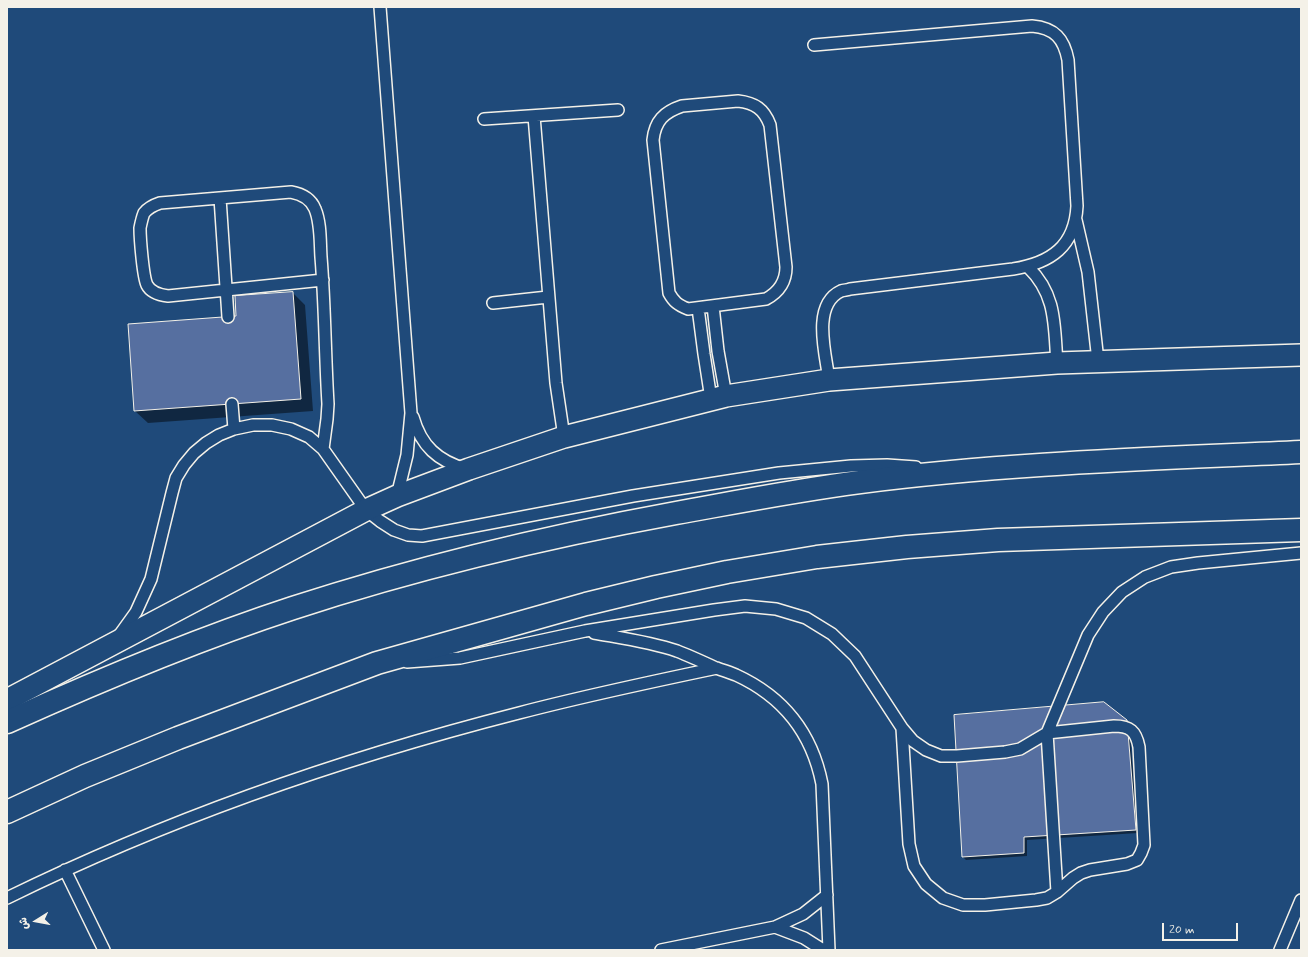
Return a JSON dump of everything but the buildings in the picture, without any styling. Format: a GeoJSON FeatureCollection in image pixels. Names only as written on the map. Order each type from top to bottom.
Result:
{"type":"FeatureCollection","features":[{"type":"Feature","properties":{"kind":"street"},"geometry":{"type":"LineString","coordinates":[[7,700],[366,510],[397,496],[469,469],[564,437],[718,397],[829,380],[1057,363],[1301,355]]}},
{"type":"Feature","properties":{"kind":"street"},"geometry":{"type":"LineString","coordinates":[[7,722],[128,669],[216,635],[292,609],[374,583],[472,556],[564,535],[758,498],[860,482],[963,471],[1066,463],[1301,452]]}},
{"type":"Feature","properties":{"kind":"street"},"geometry":{"type":"LineString","coordinates":[[7,812],[85,776],[178,738],[376,663],[586,604],[656,587],[727,572],[817,558],[907,547],[998,540],[1301,530]]}},
{"type":"Feature","properties":{"kind":"lane"},"geometry":{"type":"LineString","coordinates":[[380,7],[412,413],[415,426],[421,438],[430,449],[441,459],[454,465],[469,469]]}},
{"type":"Feature","properties":{"kind":"lane"},"geometry":{"type":"LineString","coordinates":[[814,45],[1032,26],[1050,30],[1063,42],[1068,60],[1077,206],[1076,220],[1071,233],[1063,245],[1053,255],[1041,263],[1028,267],[841,291],[827,304],[824,313],[823,337],[829,380]]}},
{"type":"Feature","properties":{"kind":"lane"},"geometry":{"type":"LineString","coordinates":[[738,101],[746,102],[755,105],[762,110],[770,125],[786,275],[779,290],[766,299],[713,306],[688,309],[679,306],[669,293],[653,140],[654,132],[661,118],[667,112],[682,106],[738,101]]}},
{"type":"Feature","properties":{"kind":"lane"},"geometry":{"type":"LineString","coordinates":[[484,120],[618,110]]}},
{"type":"Feature","properties":{"kind":"lane"},"geometry":{"type":"LineString","coordinates":[[534,116],[556,383],[564,437]]}},
{"type":"Feature","properties":{"kind":"lane"},"geometry":{"type":"LineString","coordinates":[[323,280],[168,296],[160,295],[153,292],[147,286],[140,228],[141,220],[145,212],[152,206],[160,203],[291,192],[299,193],[311,202],[317,216],[323,280],[328,404],[323,450]]}},
{"type":"Feature","properties":{"kind":"lane"},"geometry":{"type":"LineString","coordinates":[[220,198],[228,317]]}},
{"type":"Feature","properties":{"kind":"lane"},"geometry":{"type":"LineString","coordinates":[[1076,220],[1088,272],[1098,361]]}},
{"type":"Feature","properties":{"kind":"lane"},"geometry":{"type":"LineString","coordinates":[[1028,267],[1041,282],[1050,300],[1057,363]]}},
{"type":"Feature","properties":{"kind":"lane"},"geometry":{"type":"LineString","coordinates":[[493,303],[548,297]]}},
{"type":"Feature","properties":{"kind":"lane"},"geometry":{"type":"LineString","coordinates":[[713,306],[718,351],[718,397]]}},
{"type":"Feature","properties":{"kind":"lane"},"geometry":{"type":"LineString","coordinates":[[698,308],[704,354],[718,397]]}},
{"type":"Feature","properties":{"kind":"lane"},"geometry":{"type":"LineString","coordinates":[[232,404],[234,429]]}},
{"type":"Feature","properties":{"kind":"lane"},"geometry":{"type":"LineString","coordinates":[[397,496],[407,455],[412,413]]}},
{"type":"Feature","properties":{"kind":"lane"},"geometry":{"type":"LineString","coordinates":[[114,644],[136,612],[151,579],[176,478],[194,453],[219,435],[234,429],[259,425],[272,425],[291,429],[308,437],[323,450],[366,510],[380,522],[394,530],[408,535],[422,536],[633,496],[778,473],[851,466],[887,465],[963,471]]}},
{"type":"Feature","properties":{"kind":"lane"},"geometry":{"type":"LineString","coordinates":[[1057,892],[1048,733],[1088,635],[1103,612],[1122,592],[1145,577],[1171,567],[1301,553]]}},
{"type":"Feature","properties":{"kind":"lane"},"geometry":{"type":"LineString","coordinates":[[376,663],[419,662],[460,658],[585,631],[745,606],[776,609],[806,618],[832,634],[855,656],[912,741],[926,750],[941,756],[1013,751],[1020,749],[1048,733],[1114,726],[1124,726],[1132,730],[1137,738],[1139,747],[1144,837],[1142,853],[1137,860],[1127,864],[1090,870],[1081,873],[1047,898],[985,905],[963,905],[943,898],[926,884],[914,866],[909,844],[902,728]]}},
{"type":"Feature","properties":{"kind":"lane"},"geometry":{"type":"LineString","coordinates":[[585,631],[676,651],[736,675],[770,696],[797,722],[806,737],[815,758],[822,784],[829,950]]}},
{"type":"Feature","properties":{"kind":"lane"},"geometry":{"type":"LineString","coordinates":[[7,898],[65,870],[147,834],[230,802],[325,769],[422,739],[518,713],[610,690],[716,668]]}},
{"type":"Feature","properties":{"kind":"lane"},"geometry":{"type":"LineString","coordinates":[[65,870],[104,950]]}},
{"type":"Feature","properties":{"kind":"lane"},"geometry":{"type":"LineString","coordinates":[[661,950],[775,927],[803,914],[827,895]]}},
{"type":"Feature","properties":{"kind":"lane"},"geometry":{"type":"LineString","coordinates":[[1280,950],[1301,900]]}},
{"type":"Feature","properties":{"kind":"lane"},"geometry":{"type":"LineString","coordinates":[[775,927],[804,938],[823,950]]}}]}
